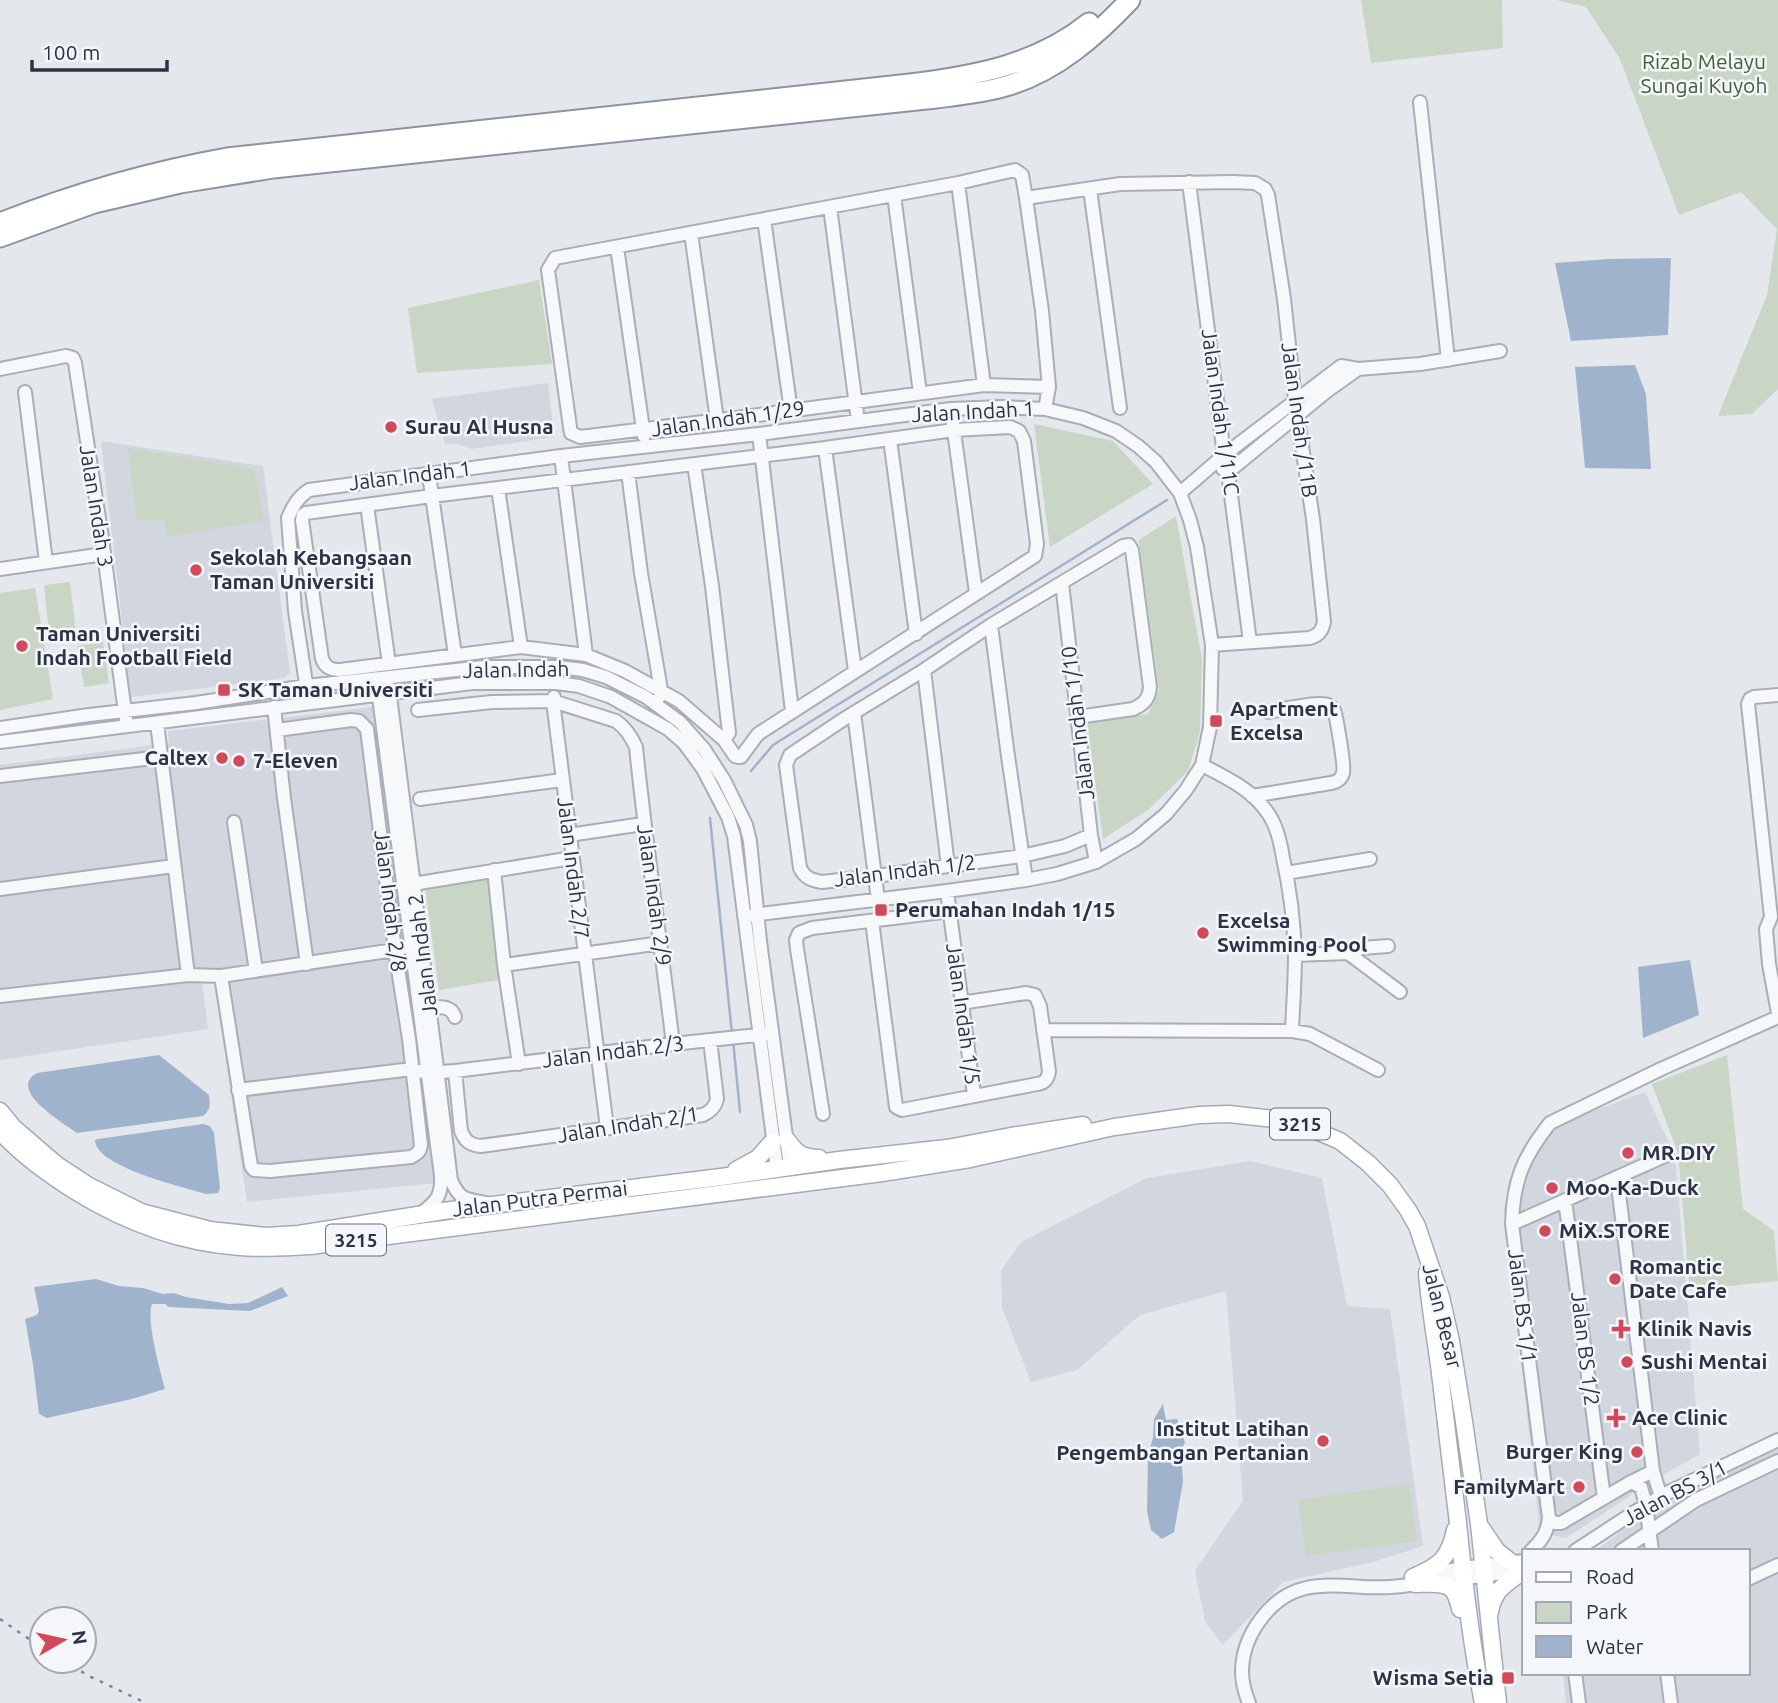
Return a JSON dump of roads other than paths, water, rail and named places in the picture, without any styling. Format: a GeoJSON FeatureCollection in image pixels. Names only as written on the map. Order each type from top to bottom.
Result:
{"type":"FeatureCollection","features":[{"type":"Feature","properties":{"kind":"highway"},"geometry":{"type":"LineString","coordinates":[[0,223],[93,191],[179,167],[227,158],[961,78],[1039,54],[1073,35],[1113,0]]}},
{"type":"Feature","properties":{"kind":"highway"},"geometry":{"type":"LineString","coordinates":[[0,237],[94,203],[180,183],[273,168],[936,98],[1007,86],[1062,59],[1084,44],[1130,0]]}},
{"type":"Feature","properties":{"kind":"main road","name":"Jalan Putra Permai"},"geometry":{"type":"LineString","coordinates":[[0,1111],[13,1128],[41,1153],[89,1186],[141,1212],[210,1230],[266,1236],[299,1234],[421,1214],[784,1171],[839,1160],[947,1148],[1079,1125],[1114,1127]]}},
{"type":"Feature","properties":{"kind":"main road","name":"Jalan Putra Permai"},"geometry":{"type":"LineString","coordinates":[[0,1130],[43,1171],[127,1220],[168,1234],[212,1244],[267,1248],[310,1246],[837,1179],[970,1159],[1114,1127],[1199,1115],[1229,1114],[1293,1121],[1340,1141],[1390,1185],[1417,1226],[1426,1253]]}},
{"type":"Feature","properties":{"kind":"main road"},"geometry":{"type":"LineString","coordinates":[[721,1177],[758,1158],[780,1140],[802,1155],[839,1160]]}},
{"type":"Feature","properties":{"kind":"main road"},"geometry":{"type":"LineString","coordinates":[[743,1190],[749,1185],[778,1181],[784,1171],[822,1174],[837,1179]]}},
{"type":"Feature","properties":{"kind":"main road","name":"Jalan Besar"},"geometry":{"type":"LineString","coordinates":[[1426,1253],[1462,1573],[1483,1703]]}},
{"type":"Feature","properties":{"kind":"main road","name":"Jalan Besar"},"geometry":{"type":"LineString","coordinates":[[1426,1253],[1441,1297],[1451,1341],[1479,1524],[1498,1703]]}},
{"type":"Feature","properties":{"kind":"main road"},"geometry":{"type":"LineString","coordinates":[[1414,1581],[1443,1560],[1452,1544],[1457,1520]]}},
{"type":"Feature","properties":{"kind":"main road"},"geometry":{"type":"LineString","coordinates":[[1479,1524],[1497,1551],[1521,1564],[1493,1597],[1488,1620]]}},
{"type":"Feature","properties":{"kind":"main road"},"geometry":{"type":"LineString","coordinates":[[1414,1581],[1452,1588],[1471,1641]]}},
{"type":"Feature","properties":{"kind":"street"},"geometry":{"type":"LineString","coordinates":[[1420,102],[1448,360]]}},
{"type":"Feature","properties":{"kind":"street"},"geometry":{"type":"LineString","coordinates":[[646,446],[618,247],[1016,170],[1022,175],[1042,312],[1049,387],[1045,409]]}},
{"type":"Feature","properties":{"kind":"street","name":"Jalan Indah /11B"},"geometry":{"type":"LineString","coordinates":[[1189,182],[1248,181],[1261,186],[1268,195],[1313,519],[1324,622],[1322,629],[1318,635],[1310,638],[1250,642]]}},
{"type":"Feature","properties":{"kind":"street"},"geometry":{"type":"LineString","coordinates":[[1026,198],[1120,184],[1189,182]]}},
{"type":"Feature","properties":{"kind":"street","name":"Jalan Indah 1/11C"},"geometry":{"type":"LineString","coordinates":[[1189,182],[1250,642]]}},
{"type":"Feature","properties":{"kind":"street"},"geometry":{"type":"LineString","coordinates":[[958,183],[984,385]]}},
{"type":"Feature","properties":{"kind":"street"},"geometry":{"type":"LineString","coordinates":[[1090,188],[1120,408]]}},
{"type":"Feature","properties":{"kind":"street"},"geometry":{"type":"LineString","coordinates":[[894,195],[920,393]]}},
{"type":"Feature","properties":{"kind":"street"},"geometry":{"type":"LineString","coordinates":[[830,207],[858,421]]}},
{"type":"Feature","properties":{"kind":"street"},"geometry":{"type":"LineString","coordinates":[[764,219],[791,411]]}},
{"type":"Feature","properties":{"kind":"street"},"geometry":{"type":"LineString","coordinates":[[691,233],[717,420]]}},
{"type":"Feature","properties":{"kind":"street","name":"Jalan Indah 1/29"},"geometry":{"type":"LineString","coordinates":[[618,247],[555,258],[548,270],[565,402],[571,433],[580,437],[984,385],[1049,387]]}},
{"type":"Feature","properties":{"kind":"street"},"geometry":{"type":"LineString","coordinates":[[1180,493],[1224,455],[1341,366],[1358,369],[1420,365],[1500,351]]}},
{"type":"Feature","properties":{"kind":"street","name":"Jalan Indah 3"},"geometry":{"type":"LineString","coordinates":[[0,369],[66,356],[73,358],[75,363],[127,727]]}},
{"type":"Feature","properties":{"kind":"street"},"geometry":{"type":"LineString","coordinates":[[1213,464],[1228,472],[1358,369]]}},
{"type":"Feature","properties":{"kind":"street"},"geometry":{"type":"LineString","coordinates":[[25,392],[46,562]]}},
{"type":"Feature","properties":{"kind":"street"},"geometry":{"type":"LineString","coordinates":[[951,409],[976,593]]}},
{"type":"Feature","properties":{"kind":"street","name":"Jalan Indah 1"},"geometry":{"type":"LineString","coordinates":[[309,703],[295,611],[288,535],[288,519],[292,508],[300,496],[309,490],[561,456],[951,409],[1045,409],[1083,418],[1116,430],[1138,446],[1156,462],[1180,493],[1197,547],[1212,645],[1210,727],[1202,765],[1166,814],[1136,839],[1081,868],[1026,880],[744,916]]}},
{"type":"Feature","properties":{"kind":"street"},"geometry":{"type":"LineString","coordinates":[[1010,427],[1019,431],[1024,441],[1037,544],[1035,556],[758,734],[741,757],[735,756],[724,740],[679,701],[625,671],[586,655],[521,647],[334,670],[322,659],[302,520],[306,513],[954,430],[1010,427]]}},
{"type":"Feature","properties":{"kind":"street"},"geometry":{"type":"LineString","coordinates":[[759,434],[793,711]]}},
{"type":"Feature","properties":{"kind":"street"},"geometry":{"type":"LineString","coordinates":[[890,439],[916,634]]}},
{"type":"Feature","properties":{"kind":"street"},"geometry":{"type":"LineString","coordinates":[[825,448],[855,671]]}},
{"type":"Feature","properties":{"kind":"street"},"geometry":{"type":"LineString","coordinates":[[561,456],[586,655]]}},
{"type":"Feature","properties":{"kind":"street"},"geometry":{"type":"LineString","coordinates":[[694,464],[729,733],[724,740]]}},
{"type":"Feature","properties":{"kind":"street"},"geometry":{"type":"LineString","coordinates":[[628,472],[641,573],[661,690],[653,721]]}},
{"type":"Feature","properties":{"kind":"street"},"geometry":{"type":"LineString","coordinates":[[429,475],[455,655]]}},
{"type":"Feature","properties":{"kind":"street"},"geometry":{"type":"LineString","coordinates":[[498,488],[521,647]]}},
{"type":"Feature","properties":{"kind":"street"},"geometry":{"type":"LineString","coordinates":[[367,505],[389,663]]}},
{"type":"Feature","properties":{"kind":"street"},"geometry":{"type":"LineString","coordinates":[[878,900],[854,713],[991,625],[1123,546],[1129,545],[1132,550],[1149,694],[1141,706],[1133,709],[1078,717]]}},
{"type":"Feature","properties":{"kind":"street"},"geometry":{"type":"LineString","coordinates":[[0,569],[104,554]]}},
{"type":"Feature","properties":{"kind":"street","name":"Jalan Indah 1/10"},"geometry":{"type":"LineString","coordinates":[[1062,583],[1096,862]]}},
{"type":"Feature","properties":{"kind":"street"},"geometry":{"type":"LineString","coordinates":[[991,625],[1026,880]]}},
{"type":"Feature","properties":{"kind":"street"},"geometry":{"type":"LineString","coordinates":[[1212,645],[1250,642]]}},
{"type":"Feature","properties":{"kind":"street","name":"Jalan Indah"},"geometry":{"type":"LineString","coordinates":[[0,729],[306,686],[484,667],[571,668],[606,677],[659,706],[680,722],[704,749],[738,807],[750,841],[766,1034]]}},
{"type":"Feature","properties":{"kind":"street"},"geometry":{"type":"LineString","coordinates":[[924,670],[948,866]]}},
{"type":"Feature","properties":{"kind":"street","name":"Jalan Indah 2"},"geometry":{"type":"LineString","coordinates":[[382,678],[433,1073],[451,1180],[456,1192],[461,1196],[493,1205]]}},
{"type":"Feature","properties":{"kind":"street","name":"Jalan Indah"},"geometry":{"type":"LineString","coordinates":[[0,743],[472,683],[557,683],[579,686],[611,697],[668,729],[684,743],[703,769],[729,817],[766,1034],[784,1171]]}},
{"type":"Feature","properties":{"kind":"street","name":"Jalan Indah 2/7"},"geometry":{"type":"LineString","coordinates":[[557,683],[553,701],[607,1128]]}},
{"type":"Feature","properties":{"kind":"street"},"geometry":{"type":"LineString","coordinates":[[1512,1224],[1516,1182],[1525,1159],[1550,1123],[1778,1015],[1766,929],[1774,921],[1748,704],[1754,697],[1778,695]]}},
{"type":"Feature","properties":{"kind":"street"},"geometry":{"type":"LineString","coordinates":[[418,710],[492,702],[553,701]]}},
{"type":"Feature","properties":{"kind":"street","name":"Jalan Indah 2/9"},"geometry":{"type":"LineString","coordinates":[[553,701],[616,721],[631,736],[636,747],[643,824],[673,1044]]}},
{"type":"Feature","properties":{"kind":"street"},"geometry":{"type":"LineString","coordinates":[[196,703],[199,718]]}},
{"type":"Feature","properties":{"kind":"street"},"geometry":{"type":"LineString","coordinates":[[1257,801],[1290,790],[1331,783],[1340,779],[1343,770],[1335,713],[1329,705],[1320,703],[1268,712]]}},
{"type":"Feature","properties":{"kind":"street"},"geometry":{"type":"LineString","coordinates":[[274,707],[281,779],[307,964]]}},
{"type":"Feature","properties":{"kind":"street","name":"Jalan Indah 1/2"},"geometry":{"type":"LineString","coordinates":[[854,713],[795,751],[786,765],[800,867],[804,875],[813,880],[821,882],[876,876],[1022,856],[1065,846],[1091,835]]}},
{"type":"Feature","properties":{"kind":"street","name":"Jalan Indah 2/8"},"geometry":{"type":"LineString","coordinates":[[238,1090],[254,1170],[270,1171],[411,1157],[420,1150],[418,1110],[369,734],[363,723],[351,720],[276,730]]}},
{"type":"Feature","properties":{"kind":"street"},"geometry":{"type":"LineString","coordinates":[[157,723],[188,975]]}},
{"type":"Feature","properties":{"kind":"street"},"geometry":{"type":"LineString","coordinates":[[0,776],[162,757]]}},
{"type":"Feature","properties":{"kind":"street"},"geometry":{"type":"LineString","coordinates":[[1202,765],[1228,778],[1257,801],[1276,827],[1286,873],[1295,955],[1292,1031]]}},
{"type":"Feature","properties":{"kind":"street"},"geometry":{"type":"LineString","coordinates":[[420,799],[562,780]]}},
{"type":"Feature","properties":{"kind":"street"},"geometry":{"type":"LineString","coordinates":[[233,822],[256,971]]}},
{"type":"Feature","properties":{"kind":"street"},"geometry":{"type":"LineString","coordinates":[[569,835],[643,824]]}},
{"type":"Feature","properties":{"kind":"street"},"geometry":{"type":"LineString","coordinates":[[409,884],[572,858]]}},
{"type":"Feature","properties":{"kind":"street"},"geometry":{"type":"LineString","coordinates":[[1286,873],[1370,859]]}},
{"type":"Feature","properties":{"kind":"street"},"geometry":{"type":"LineString","coordinates":[[0,889],[174,866]]}},
{"type":"Feature","properties":{"kind":"street"},"geometry":{"type":"LineString","coordinates":[[494,870],[504,965],[519,1064]]}},
{"type":"Feature","properties":{"kind":"street","name":"Jalan Indah 1/5"},"geometry":{"type":"LineString","coordinates":[[947,891],[974,1096],[1042,1083],[1048,1077],[1049,1071],[1043,1030]]}},
{"type":"Feature","properties":{"kind":"street"},"geometry":{"type":"LineString","coordinates":[[823,1114],[796,940],[799,933],[812,928],[950,911]]}},
{"type":"Feature","properties":{"kind":"street"},"geometry":{"type":"LineString","coordinates":[[872,921],[896,1107],[901,1110],[974,1096]]}},
{"type":"Feature","properties":{"kind":"street"},"geometry":{"type":"LineString","coordinates":[[504,965],[661,943]]}},
{"type":"Feature","properties":{"kind":"street"},"geometry":{"type":"LineString","coordinates":[[1295,955],[1348,953],[1362,948],[1388,946]]}},
{"type":"Feature","properties":{"kind":"street"},"geometry":{"type":"LineString","coordinates":[[0,996],[188,975],[221,976],[416,947]]}},
{"type":"Feature","properties":{"kind":"street","name":"Jalan Indah 2"},"geometry":{"type":"LineString","coordinates":[[416,947],[430,1008],[441,1176],[441,1191],[421,1214]]}},
{"type":"Feature","properties":{"kind":"street"},"geometry":{"type":"LineString","coordinates":[[1348,953],[1400,992]]}},
{"type":"Feature","properties":{"kind":"street"},"geometry":{"type":"LineString","coordinates":[[221,976],[238,1090],[412,1069]]}},
{"type":"Feature","properties":{"kind":"street"},"geometry":{"type":"LineString","coordinates":[[961,1003],[1031,993],[1040,1006],[1043,1030],[1292,1031],[1310,1034],[1378,1070]]}},
{"type":"Feature","properties":{"kind":"street"},"geometry":{"type":"LineString","coordinates":[[430,1008],[448,1008],[455,1017]]}},
{"type":"Feature","properties":{"kind":"street","name":"Jalan Indah 2/3"},"geometry":{"type":"LineString","coordinates":[[412,1069],[433,1073],[455,1071],[766,1034]]}},
{"type":"Feature","properties":{"kind":"street","name":"Jalan Indah 2/1"},"geometry":{"type":"LineString","coordinates":[[455,1071],[461,1131],[464,1138],[473,1145],[481,1146],[668,1121],[710,1112],[717,1099],[716,1040]]}},
{"type":"Feature","properties":{"kind":"street","name":"Jalan BS 1/1"},"geometry":{"type":"LineString","coordinates":[[1549,1518],[1512,1224],[1667,1155]]}},
{"type":"Feature","properties":{"kind":"street"},"geometry":{"type":"LineString","coordinates":[[1617,1177],[1653,1471],[1661,1497]]}},
{"type":"Feature","properties":{"kind":"street","name":"Jalan BS 1/2"},"geometry":{"type":"LineString","coordinates":[[1565,1200],[1604,1498]]}},
{"type":"Feature","properties":{"kind":"street","name":"Jalan BS 3/1"},"geometry":{"type":"LineString","coordinates":[[1579,1549],[1661,1497],[1778,1440]]}},
{"type":"Feature","properties":{"kind":"street"},"geometry":{"type":"LineString","coordinates":[[1624,1549],[1696,1500],[1778,1461]]}},
{"type":"Feature","properties":{"kind":"street"},"geometry":{"type":"LineString","coordinates":[[1549,1518],[1554,1523],[1561,1523],[1653,1471]]}},
{"type":"Feature","properties":{"kind":"street"},"geometry":{"type":"LineString","coordinates":[[1631,1482],[1640,1487],[1646,1506],[1652,1549]]}},
{"type":"Feature","properties":{"kind":"street"},"geometry":{"type":"LineString","coordinates":[[1533,1549],[1545,1534],[1549,1518]]}},
{"type":"Feature","properties":{"kind":"street"},"geometry":{"type":"LineString","coordinates":[[1249,1703],[1242,1672],[1245,1652],[1259,1621],[1289,1594],[1325,1586],[1387,1587],[1521,1564]]}},
{"type":"Feature","properties":{"kind":"street"},"geometry":{"type":"LineString","coordinates":[[1750,1578],[1778,1565]]}},
{"type":"Feature","properties":{"kind":"street"},"geometry":{"type":"LineString","coordinates":[[1575,1675],[1579,1703]]}},
{"type":"Feature","properties":{"kind":"street"},"geometry":{"type":"LineString","coordinates":[[1667,1675],[1671,1703]]}},
{"type":"Feature","properties":{"kind":"water"},"geometry":{"type":"Polygon","coordinates":[[[1671,258],[1668,335],[1571,341],[1555,263],[1671,258]]]}},
{"type":"Feature","properties":{"kind":"water"},"geometry":{"type":"Polygon","coordinates":[[[1635,365],[1646,394],[1651,469],[1585,468],[1575,367],[1635,365]]]}},
{"type":"Feature","properties":{"kind":"water"},"geometry":{"type":"Polygon","coordinates":[[[1690,960],[1699,1015],[1643,1038],[1638,967],[1690,960]]]}},
{"type":"Feature","properties":{"kind":"water"},"geometry":{"type":"Polygon","coordinates":[[[159,1055],[209,1095],[210,1104],[206,1114],[77,1133],[40,1106],[28,1088],[29,1080],[37,1073],[159,1055]]]}},
{"type":"Feature","properties":{"kind":"water"},"geometry":{"type":"Polygon","coordinates":[[[203,1124],[210,1126],[214,1133],[220,1188],[218,1193],[206,1194],[142,1175],[109,1159],[99,1150],[95,1140],[98,1139],[203,1124]]]}},
{"type":"Feature","properties":{"kind":"water"},"geometry":{"type":"Polygon","coordinates":[[[96,1279],[119,1286],[229,1304],[248,1303],[282,1287],[288,1296],[250,1311],[152,1304],[152,1334],[165,1389],[47,1418],[39,1414],[25,1319],[37,1315],[39,1311],[34,1287],[96,1279]]]}},
{"type":"Feature","properties":{"kind":"water"},"geometry":{"type":"Polygon","coordinates":[[[1163,1404],[1166,1420],[1177,1419],[1185,1443],[1181,1449],[1183,1482],[1174,1532],[1162,1539],[1151,1530],[1147,1511],[1148,1455],[1153,1438],[1154,1419],[1163,1404]]]}},
{"type":"Feature","properties":{"kind":"waterway"},"geometry":{"type":"LineString","coordinates":[[751,771],[773,745],[1167,500]]}},
{"type":"Feature","properties":{"kind":"waterway"},"geometry":{"type":"LineString","coordinates":[[710,818],[732,1034]]}},
{"type":"Feature","properties":{"kind":"waterway"},"geometry":{"type":"LineString","coordinates":[[733,1040],[740,1112]]}},
{"type":"Feature","properties":{"kind":"railway"},"geometry":{"type":"LineString","coordinates":[[0,1619],[28,1638]]}},
{"type":"Feature","properties":{"kind":"railway"},"geometry":{"type":"LineString","coordinates":[[88,1675],[146,1703]]}},
{"type":"Feature","properties":{"kind":"place","name":"Surau Al Husna"},"geometry":{"type":"Point","coordinates":[391,427]}},
{"type":"Feature","properties":{"kind":"place","name":"Sekolah Kebangsaan Taman Universiti"},"geometry":{"type":"Point","coordinates":[196,570]}},
{"type":"Feature","properties":{"kind":"place","name":"Taman Universiti Indah Football Field"},"geometry":{"type":"Point","coordinates":[22,646]}},
{"type":"Feature","properties":{"kind":"place","name":"SK Taman Universiti"},"geometry":{"type":"Point","coordinates":[224,690]}},
{"type":"Feature","properties":{"kind":"place","name":"Apartment Excelsa"},"geometry":{"type":"Point","coordinates":[1216,721]}},
{"type":"Feature","properties":{"kind":"place","name":"Caltex"},"geometry":{"type":"Point","coordinates":[222,758]}},
{"type":"Feature","properties":{"kind":"place","name":"7-Eleven"},"geometry":{"type":"Point","coordinates":[239,761]}},
{"type":"Feature","properties":{"kind":"place","name":"Perumahan Indah 1/15"},"geometry":{"type":"Point","coordinates":[881,910]}},
{"type":"Feature","properties":{"kind":"place","name":"Excelsa Swimming Pool"},"geometry":{"type":"Point","coordinates":[1203,933]}},
{"type":"Feature","properties":{"kind":"place","name":"MR.DIY"},"geometry":{"type":"Point","coordinates":[1628,1153]}},
{"type":"Feature","properties":{"kind":"place","name":"Moo-Ka-Duck"},"geometry":{"type":"Point","coordinates":[1552,1188]}},
{"type":"Feature","properties":{"kind":"place","name":"MiX.STORE"},"geometry":{"type":"Point","coordinates":[1545,1231]}},
{"type":"Feature","properties":{"kind":"place","name":"Romantic Date Cafe"},"geometry":{"type":"Point","coordinates":[1615,1279]}},
{"type":"Feature","properties":{"kind":"place","name":"Klinik Navis"},"geometry":{"type":"Point","coordinates":[1621,1329]}},
{"type":"Feature","properties":{"kind":"place","name":"Sushi Mentai"},"geometry":{"type":"Point","coordinates":[1627,1362]}},
{"type":"Feature","properties":{"kind":"place","name":"Ace Clinic"},"geometry":{"type":"Point","coordinates":[1616,1418]}},
{"type":"Feature","properties":{"kind":"place","name":"Institut Latihan Pengembangan Pertanian"},"geometry":{"type":"Point","coordinates":[1323,1441]}},
{"type":"Feature","properties":{"kind":"place","name":"Burger King"},"geometry":{"type":"Point","coordinates":[1637,1452]}},
{"type":"Feature","properties":{"kind":"place","name":"FamilyMart"},"geometry":{"type":"Point","coordinates":[1579,1487]}},
{"type":"Feature","properties":{"kind":"place","name":"Wisma Setia"},"geometry":{"type":"Point","coordinates":[1508,1678]}},
{"type":"Feature","properties":{"kind":"park label","name":"Rizab Melayu Sungai Kuyoh"},"geometry":{"type":"Point","coordinates":[1704,74]}}]}
